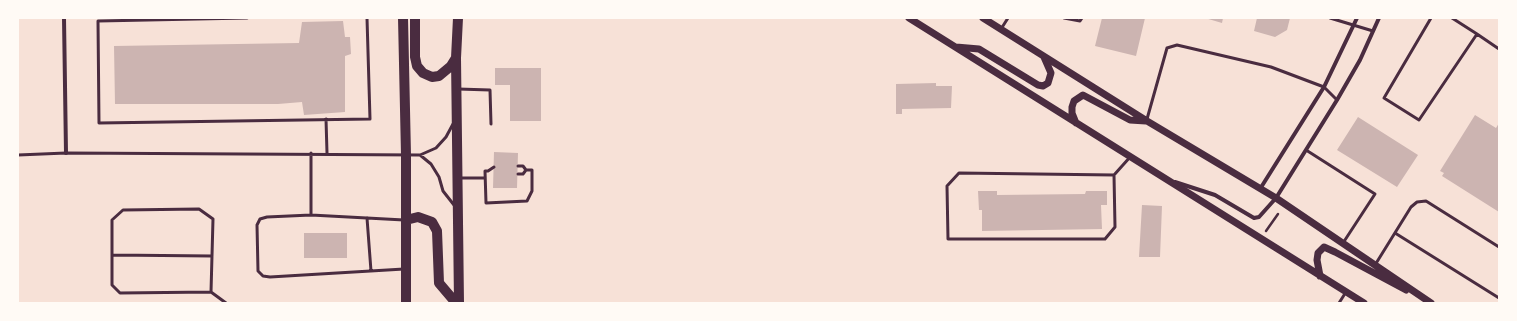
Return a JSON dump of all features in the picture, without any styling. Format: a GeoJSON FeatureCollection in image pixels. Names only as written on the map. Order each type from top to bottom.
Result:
{"type":"FeatureCollection","features":[{"type":"Feature","properties":{"kind":"main road"},"geometry":{"type":"LineString","coordinates":[[403,18],[406,155],[406,303]]}},
{"type":"Feature","properties":{"kind":"main road"},"geometry":{"type":"LineString","coordinates":[[415,18],[415,57],[417,66],[423,73],[432,77],[439,76],[451,66],[456,58]]}},
{"type":"Feature","properties":{"kind":"main road"},"geometry":{"type":"LineString","coordinates":[[458,18],[456,89],[459,303]]}},
{"type":"Feature","properties":{"kind":"main road"},"geometry":{"type":"LineString","coordinates":[[406,220],[418,217],[432,222],[437,231],[439,283],[456,303]]}},
{"type":"Feature","properties":{"kind":"street"},"geometry":{"type":"LineString","coordinates":[[64,18],[66,153]]}},
{"type":"Feature","properties":{"kind":"street"},"geometry":{"type":"LineString","coordinates":[[909,18],[1364,303]]}},
{"type":"Feature","properties":{"kind":"street"},"geometry":{"type":"LineString","coordinates":[[983,18],[1147,121],[1276,198],[1427,301]]}},
{"type":"Feature","properties":{"kind":"street"},"geometry":{"type":"LineString","coordinates":[[1260,189],[1324,87],[1357,18]]}},
{"type":"Feature","properties":{"kind":"street"},"geometry":{"type":"LineString","coordinates":[[1168,180],[1215,195],[1254,218],[1265,212],[1276,198],[1338,100],[1379,18]]}},
{"type":"Feature","properties":{"kind":"street"},"geometry":{"type":"LineString","coordinates":[[954,46],[979,49],[1038,85],[1043,86],[1048,83],[1051,73],[1044,56]]}},
{"type":"Feature","properties":{"kind":"street"},"geometry":{"type":"LineString","coordinates":[[1076,123],[1072,113],[1072,107],[1074,101],[1083,95],[1130,120],[1147,121]]}},
{"type":"Feature","properties":{"kind":"street"},"geometry":{"type":"LineString","coordinates":[[1320,276],[1317,260],[1318,253],[1324,248],[1427,301]]}},
{"type":"Feature","properties":{"kind":"lane"},"geometry":{"type":"LineString","coordinates":[[247,18],[98,22],[99,124],[370,119],[367,18]]}},
{"type":"Feature","properties":{"kind":"lane"},"geometry":{"type":"LineString","coordinates":[[1001,29],[1008,18]]}},
{"type":"Feature","properties":{"kind":"lane"},"geometry":{"type":"LineString","coordinates":[[1064,18],[1080,21],[1082,18]]}},
{"type":"Feature","properties":{"kind":"lane"},"geometry":{"type":"LineString","coordinates":[[1330,18],[1373,31]]}},
{"type":"Feature","properties":{"kind":"lane"},"geometry":{"type":"LineString","coordinates":[[1431,18],[1384,98],[1419,120],[1477,34]]}},
{"type":"Feature","properties":{"kind":"lane"},"geometry":{"type":"LineString","coordinates":[[1452,18],[1499,49]]}},
{"type":"Feature","properties":{"kind":"lane"},"geometry":{"type":"LineString","coordinates":[[1147,121],[1167,48],[1177,45],[1271,67],[1324,87],[1338,100]]}},
{"type":"Feature","properties":{"kind":"lane"},"geometry":{"type":"LineString","coordinates":[[456,89],[490,90],[491,124]]}},
{"type":"Feature","properties":{"kind":"lane"},"geometry":{"type":"LineString","coordinates":[[18,156],[66,153],[327,153],[420,155],[436,148],[446,137],[457,117]]}},
{"type":"Feature","properties":{"kind":"lane"},"geometry":{"type":"LineString","coordinates":[[326,119],[327,153]]}},
{"type":"Feature","properties":{"kind":"lane"},"geometry":{"type":"LineString","coordinates":[[1306,150],[1375,194],[1343,243]]}},
{"type":"Feature","properties":{"kind":"lane"},"geometry":{"type":"LineString","coordinates":[[311,153],[311,215]]}},
{"type":"Feature","properties":{"kind":"lane"},"geometry":{"type":"LineString","coordinates":[[420,155],[431,164],[439,177],[443,191],[458,210]]}},
{"type":"Feature","properties":{"kind":"lane"},"geometry":{"type":"LineString","coordinates":[[1114,175],[959,172],[947,186],[948,239],[1105,239],[1115,227],[1114,175],[1131,156]]}},
{"type":"Feature","properties":{"kind":"lane"},"geometry":{"type":"LineString","coordinates":[[494,167],[488,171],[485,171],[486,203],[523,203],[528,199],[532,191],[532,170],[526,170],[523,166],[518,166]]}},
{"type":"Feature","properties":{"kind":"lane"},"geometry":{"type":"LineString","coordinates":[[518,174],[523,174],[526,170]]}},
{"type":"Feature","properties":{"kind":"lane"},"geometry":{"type":"LineString","coordinates":[[488,171],[494,174]]}},
{"type":"Feature","properties":{"kind":"lane"},"geometry":{"type":"LineString","coordinates":[[457,178],[485,178]]}},
{"type":"Feature","properties":{"kind":"lane"},"geometry":{"type":"LineString","coordinates":[[1375,265],[1411,207],[1417,202],[1426,201],[1499,247]]}},
{"type":"Feature","properties":{"kind":"lane"},"geometry":{"type":"LineString","coordinates":[[211,292],[212,219],[199,209],[123,210],[112,220],[112,285],[120,293],[211,292],[226,303]]}},
{"type":"Feature","properties":{"kind":"lane"},"geometry":{"type":"LineString","coordinates":[[406,220],[311,215],[267,217],[260,219],[257,225],[258,271],[263,276],[270,277],[406,269]]}},
{"type":"Feature","properties":{"kind":"lane"},"geometry":{"type":"LineString","coordinates":[[367,218],[370,271]]}},
{"type":"Feature","properties":{"kind":"lane"},"geometry":{"type":"LineString","coordinates":[[1395,233],[1499,298]]}},
{"type":"Feature","properties":{"kind":"lane"},"geometry":{"type":"LineString","coordinates":[[112,255],[212,256]]}},
{"type":"Feature","properties":{"kind":"lane"},"geometry":{"type":"LineString","coordinates":[[1339,303],[1346,292]]}},
{"type":"Feature","properties":{"kind":"path"},"geometry":{"type":"LineString","coordinates":[[1265,232],[1278,214]]}},
{"type":"Feature","properties":{"kind":"building"},"geometry":{"type":"Polygon","coordinates":[[[1102,18],[1145,18],[1136,56],[1095,46],[1102,18]]]}},
{"type":"Feature","properties":{"kind":"building"},"geometry":{"type":"Polygon","coordinates":[[[1205,18],[1223,18],[1222,23],[1205,18]]]}},
{"type":"Feature","properties":{"kind":"building"},"geometry":{"type":"Polygon","coordinates":[[[1257,18],[1290,18],[1287,30],[1275,37],[1254,31],[1257,18]]]}},
{"type":"Feature","properties":{"kind":"building"},"geometry":{"type":"Polygon","coordinates":[[[343,21],[345,37],[350,37],[351,54],[345,56],[345,112],[304,115],[302,102],[278,104],[115,104],[114,46],[299,43],[302,22],[343,21]]]}},
{"type":"Feature","properties":{"kind":"building"},"geometry":{"type":"Polygon","coordinates":[[[495,68],[541,68],[541,121],[510,121],[510,85],[495,85],[495,68]]]}},
{"type":"Feature","properties":{"kind":"building"},"geometry":{"type":"Polygon","coordinates":[[[936,83],[936,86],[952,86],[951,108],[902,109],[902,114],[896,114],[896,84],[936,83]]]}},
{"type":"Feature","properties":{"kind":"building"},"geometry":{"type":"Polygon","coordinates":[[[1475,115],[1496,128],[1499,123],[1499,212],[1442,176],[1444,173],[1440,171],[1475,115]]]}},
{"type":"Feature","properties":{"kind":"building"},"geometry":{"type":"Polygon","coordinates":[[[1358,117],[1418,155],[1397,187],[1337,150],[1358,117]]]}},
{"type":"Feature","properties":{"kind":"building"},"geometry":{"type":"Polygon","coordinates":[[[494,152],[518,153],[517,188],[493,188],[494,152]]]}},
{"type":"Feature","properties":{"kind":"building"},"geometry":{"type":"Polygon","coordinates":[[[978,191],[997,191],[997,195],[1085,194],[1086,191],[1107,191],[1107,205],[1101,205],[1102,229],[982,231],[982,210],[979,210],[978,191]]]}},
{"type":"Feature","properties":{"kind":"building"},"geometry":{"type":"Polygon","coordinates":[[[1142,205],[1162,206],[1160,257],[1139,257],[1142,205]]]}},
{"type":"Feature","properties":{"kind":"building"},"geometry":{"type":"Polygon","coordinates":[[[304,233],[347,233],[347,258],[304,258],[304,233]]]}}]}
